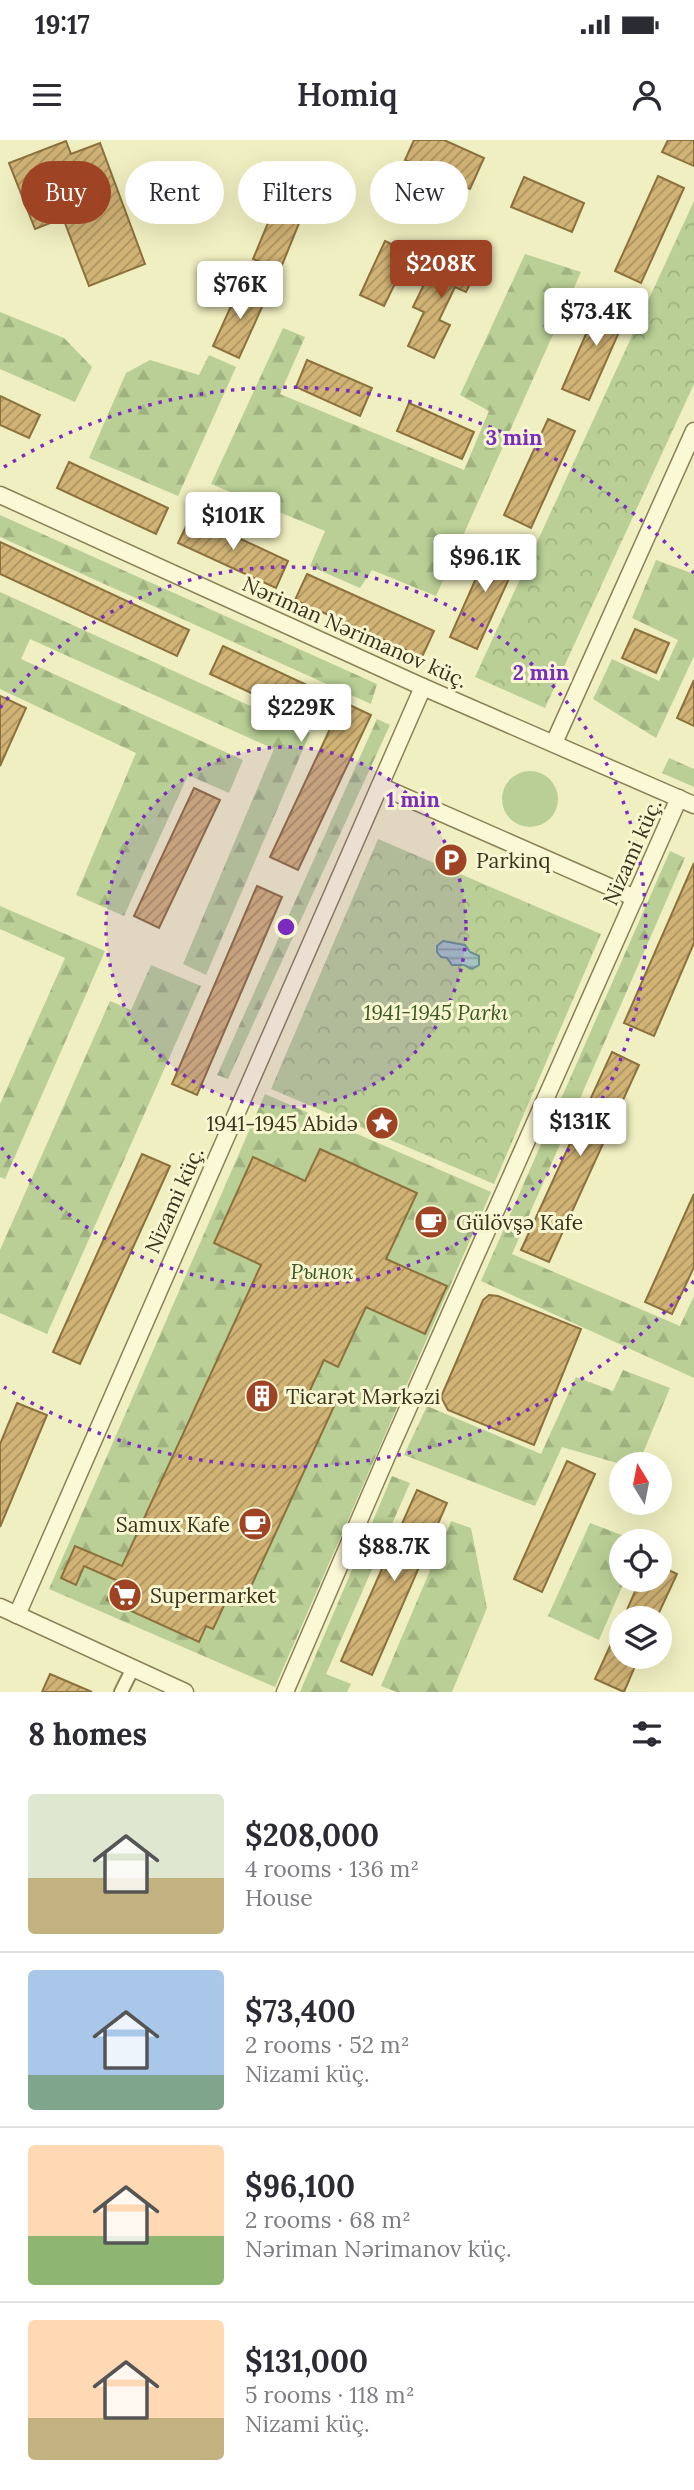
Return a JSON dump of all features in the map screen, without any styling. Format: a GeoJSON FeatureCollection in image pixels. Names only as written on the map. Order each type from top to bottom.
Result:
{"type":"FeatureCollection","features":[{"type":"Feature","properties":{"kind":"street"},"geometry":{"type":"LineString","coordinates":[[554,743],[694,431]]}},
{"type":"Feature","properties":{"kind":"street","name":"Nəriman Nərimanov küç."},"geometry":{"type":"LineString","coordinates":[[0,495],[423,687],[687,802]]}},
{"type":"Feature","properties":{"kind":"street","name":"Nizami küç."},"geometry":{"type":"LineString","coordinates":[[17,1615],[108,1401],[423,687]]}},
{"type":"Feature","properties":{"kind":"street"},"geometry":{"type":"LineString","coordinates":[[380,786],[635,898]]}},
{"type":"Feature","properties":{"kind":"street","name":"Nizami küç."},"geometry":{"type":"LineString","coordinates":[[285,1692],[635,898],[687,802]]}},
{"type":"Feature","properties":{"kind":"street"},"geometry":{"type":"LineString","coordinates":[[0,1607],[185,1692]]}},
{"type":"Feature","properties":{"kind":"street"},"geometry":{"type":"LineString","coordinates":[[121,1692],[133,1668]]}},
{"type":"Feature","properties":{"kind":"green space"},"geometry":{"type":"Polygon","coordinates":[[[694,201],[694,384],[545,708],[475,677],[694,201]]]}},
{"type":"Feature","properties":{"kind":"green space"},"geometry":{"type":"Polygon","coordinates":[[[525,254],[581,272],[436,596],[372,570],[360,588],[310,566],[325,531],[211,484],[283,328],[305,337],[280,394],[464,470],[489,411],[460,395],[525,254]]]}},
{"type":"Feature","properties":{"kind":"green space"},"geometry":{"type":"Polygon","coordinates":[[[0,312],[64,338],[92,367],[75,402],[0,369],[0,312]]]}},
{"type":"Feature","properties":{"kind":"green space"},"geometry":{"type":"Polygon","coordinates":[[[209,355],[236,367],[178,496],[89,458],[126,373],[150,360],[199,375],[209,355]]]}},
{"type":"Feature","properties":{"kind":"green space"},"geometry":{"type":"Polygon","coordinates":[[[0,515],[377,684],[371,704],[0,537],[0,515]]]}},
{"type":"Feature","properties":{"kind":"green space"},"geometry":{"type":"Polygon","coordinates":[[[656,560],[694,574],[694,656],[656,738],[593,699],[612,659],[659,681],[678,640],[632,618],[656,560]]]}},
{"type":"Feature","properties":{"kind":"green space"},"geometry":{"type":"Polygon","coordinates":[[[0,592],[310,733],[206,975],[183,964],[274,749],[30,639],[21,659],[243,760],[229,793],[188,775],[124,916],[76,895],[136,753],[0,689],[0,592]]]}},
{"type":"Feature","properties":{"kind":"green space"},"geometry":{"type":"Polygon","coordinates":[[[377,719],[390,725],[228,1079],[217,1075],[377,719]]]}},
{"type":"Feature","properties":{"kind":"green space"},"geometry":{"type":"Polygon","coordinates":[[[669,758],[694,769],[694,787],[662,773],[669,758]]]}},
{"type":"Feature","properties":{"kind":"green space"},"geometry":{"type":"Polygon","coordinates":[[[524,771],[536,771],[546,775],[554,783],[558,799],[554,815],[546,823],[536,827],[524,827],[514,823],[506,815],[502,805],[502,793],[506,783],[514,775],[524,771]]]}},
{"type":"Feature","properties":{"kind":"green space","name":"1941-1945 Parkı"},"geometry":{"type":"Polygon","coordinates":[[[378,839],[601,934],[494,1184],[271,1089],[378,839]]]}},
{"type":"Feature","properties":{"kind":"green space"},"geometry":{"type":"Polygon","coordinates":[[[670,851],[685,858],[512,1254],[680,1326],[694,1296],[694,1378],[481,1281],[670,851]]]}},
{"type":"Feature","properties":{"kind":"green space"},"geometry":{"type":"Polygon","coordinates":[[[0,906],[105,951],[5,1179],[0,1177],[0,1104],[65,958],[0,929],[0,906]]]}},
{"type":"Feature","properties":{"kind":"green space"},"geometry":{"type":"Polygon","coordinates":[[[151,965],[201,986],[47,1334],[0,1313],[0,1250],[110,1001],[131,1010],[151,965]]]}},
{"type":"Feature","properties":{"kind":"green space","name":"Рынок"},"geometry":{"type":"Polygon","coordinates":[[[265,1094],[491,1192],[275,1687],[49,1589],[265,1094]]]}},
{"type":"Feature","properties":{"kind":"green space"},"geometry":{"type":"Polygon","coordinates":[[[623,1370],[670,1388],[643,1452],[609,1452],[609,1461],[562,1447],[535,1506],[404,1455],[427,1406],[541,1454],[576,1377],[613,1391],[623,1370]]]}},
{"type":"Feature","properties":{"kind":"green space"},"geometry":{"type":"Polygon","coordinates":[[[392,1476],[410,1483],[326,1674],[351,1684],[347,1692],[300,1692],[392,1476]]]}},
{"type":"Feature","properties":{"kind":"green space"},"geometry":{"type":"Polygon","coordinates":[[[451,1521],[471,1528],[487,1608],[452,1692],[397,1692],[381,1686],[451,1521]]]}},
{"type":"Feature","properties":{"kind":"green space"},"geometry":{"type":"Polygon","coordinates":[[[590,1523],[609,1530],[609,1592],[620,1592],[614,1606],[609,1606],[609,1617],[599,1640],[548,1616],[590,1523]]]}},
{"type":"Feature","properties":{"kind":"water"},"geometry":{"type":"Polygon","coordinates":[[[443,941],[465,945],[470,952],[479,956],[479,965],[472,969],[464,965],[452,965],[437,952],[437,946],[443,941]]]}},
{"type":"Feature","properties":{"kind":"building"},"geometry":{"type":"Polygon","coordinates":[[[414,140],[444,140],[484,158],[470,189],[468,161],[405,160],[414,140]]]}},
{"type":"Feature","properties":{"kind":"building"},"geometry":{"type":"Polygon","coordinates":[[[668,140],[694,140],[694,166],[662,152],[668,140]]]}},
{"type":"Feature","properties":{"kind":"building"},"geometry":{"type":"Polygon","coordinates":[[[66,141],[71,154],[100,143],[107,161],[21,161],[21,193],[9,163],[66,141]]]}},
{"type":"Feature","properties":{"kind":"building"},"geometry":{"type":"Polygon","coordinates":[[[111,173],[125,210],[125,224],[130,224],[145,264],[89,286],[65,224],[111,224],[111,173]]]}},
{"type":"Feature","properties":{"kind":"building"},"geometry":{"type":"Polygon","coordinates":[[[658,176],[684,188],[641,283],[615,271],[658,176]]]}},
{"type":"Feature","properties":{"kind":"building"},"geometry":{"type":"Polygon","coordinates":[[[524,177],[584,203],[572,232],[511,207],[524,177]]]}},
{"type":"Feature","properties":{"kind":"building"},"geometry":{"type":"Polygon","coordinates":[[[33,224],[48,224],[35,229],[33,224]]]}},
{"type":"Feature","properties":{"kind":"building"},"geometry":{"type":"Polygon","coordinates":[[[268,224],[299,224],[280,270],[253,259],[268,224]]]}},
{"type":"Feature","properties":{"kind":"building"},"geometry":{"type":"Polygon","coordinates":[[[385,241],[410,253],[384,306],[360,295],[385,241]]]}},
{"type":"Feature","properties":{"kind":"building"},"geometry":{"type":"Polygon","coordinates":[[[455,246],[482,259],[466,292],[455,287],[439,320],[450,325],[434,358],[408,346],[424,312],[413,307],[429,274],[439,279],[455,246]]]}},
{"type":"Feature","properties":{"kind":"building"},"geometry":{"type":"Polygon","coordinates":[[[241,284],[267,296],[239,358],[213,346],[241,284]]]}},
{"type":"Feature","properties":{"kind":"building"},"geometry":{"type":"Polygon","coordinates":[[[603,295],[630,307],[589,400],[562,389],[603,295]]]}},
{"type":"Feature","properties":{"kind":"building"},"geometry":{"type":"Polygon","coordinates":[[[307,360],[372,388],[360,416],[296,387],[307,360]]]}},
{"type":"Feature","properties":{"kind":"building"},"geometry":{"type":"Polygon","coordinates":[[[0,396],[40,415],[29,438],[0,425],[0,396]]]}},
{"type":"Feature","properties":{"kind":"building"},"geometry":{"type":"Polygon","coordinates":[[[409,403],[474,432],[462,459],[397,431],[409,403]]]}},
{"type":"Feature","properties":{"kind":"building"},"geometry":{"type":"Polygon","coordinates":[[[548,419],[575,431],[531,528],[504,515],[548,419]]]}},
{"type":"Feature","properties":{"kind":"building"},"geometry":{"type":"Polygon","coordinates":[[[69,462],[168,508],[156,534],[57,488],[69,462]]]}},
{"type":"Feature","properties":{"kind":"building"},"geometry":{"type":"Polygon","coordinates":[[[191,516],[288,561],[276,588],[178,543],[191,516]]]}},
{"type":"Feature","properties":{"kind":"building"},"geometry":{"type":"Polygon","coordinates":[[[493,540],[521,552],[477,649],[450,637],[493,540]]]}},
{"type":"Feature","properties":{"kind":"building"},"geometry":{"type":"Polygon","coordinates":[[[0,542],[189,630],[177,656],[0,574],[0,542]]]}},
{"type":"Feature","properties":{"kind":"building"},"geometry":{"type":"Polygon","coordinates":[[[307,574],[434,631],[422,657],[295,600],[307,574]]]}},
{"type":"Feature","properties":{"kind":"building"},"geometry":{"type":"Polygon","coordinates":[[[635,629],[669,643],[656,673],[622,658],[635,629]]]}},
{"type":"Feature","properties":{"kind":"building"},"geometry":{"type":"Polygon","coordinates":[[[223,646],[371,715],[298,870],[270,857],[330,729],[210,674],[223,646]]]}},
{"type":"Feature","properties":{"kind":"building"},"geometry":{"type":"Polygon","coordinates":[[[694,680],[694,726],[677,718],[694,680]]]}},
{"type":"Feature","properties":{"kind":"building"},"geometry":{"type":"Polygon","coordinates":[[[0,696],[26,708],[0,766],[0,696]]]}},
{"type":"Feature","properties":{"kind":"building"},"geometry":{"type":"Polygon","coordinates":[[[194,788],[220,800],[159,928],[134,916],[194,788]]]}},
{"type":"Feature","properties":{"kind":"building"},"geometry":{"type":"Polygon","coordinates":[[[694,863],[694,943],[654,1036],[624,1023],[694,863]]]}},
{"type":"Feature","properties":{"kind":"building"},"geometry":{"type":"Polygon","coordinates":[[[257,886],[282,897],[197,1095],[172,1084],[257,886]]]}},
{"type":"Feature","properties":{"kind":"building"},"geometry":{"type":"Polygon","coordinates":[[[612,1052],[639,1065],[549,1262],[521,1250],[612,1052]]]}},
{"type":"Feature","properties":{"kind":"building","name":"Ticarət Mərkəzi"},"geometry":{"type":"Polygon","coordinates":[[[320,1149],[417,1193],[386,1259],[447,1286],[425,1334],[366,1307],[338,1367],[324,1360],[310,1390],[336,1402],[242,1606],[227,1599],[213,1629],[206,1626],[199,1642],[107,1600],[116,1580],[84,1566],[76,1585],[61,1578],[75,1546],[122,1566],[261,1265],[214,1243],[253,1157],[305,1181],[320,1149]]]}},
{"type":"Feature","properties":{"kind":"building"},"geometry":{"type":"Polygon","coordinates":[[[142,1154],[170,1166],[80,1364],[53,1352],[142,1154]]]}},
{"type":"Feature","properties":{"kind":"building"},"geometry":{"type":"Polygon","coordinates":[[[694,1194],[694,1267],[672,1314],[645,1302],[694,1194]]]}},
{"type":"Feature","properties":{"kind":"building"},"geometry":{"type":"Polygon","coordinates":[[[489,1295],[498,1296],[581,1329],[534,1445],[448,1410],[441,1397],[483,1300],[489,1295]]]}},
{"type":"Feature","properties":{"kind":"building"},"geometry":{"type":"Polygon","coordinates":[[[17,1403],[47,1415],[0,1527],[0,1444],[17,1403]]]}},
{"type":"Feature","properties":{"kind":"building"},"geometry":{"type":"Polygon","coordinates":[[[567,1461],[595,1474],[542,1592],[514,1579],[567,1461]]]}},
{"type":"Feature","properties":{"kind":"building"},"geometry":{"type":"Polygon","coordinates":[[[417,1490],[447,1503],[372,1675],[341,1661],[417,1490]]]}},
{"type":"Feature","properties":{"kind":"building"},"geometry":{"type":"Polygon","coordinates":[[[672,1572],[677,1574],[672,1585],[672,1572]]]}},
{"type":"Feature","properties":{"kind":"building"},"geometry":{"type":"Polygon","coordinates":[[[635,1592],[669,1592],[662,1606],[629,1606],[635,1592]]]}},
{"type":"Feature","properties":{"kind":"building"},"geometry":{"type":"Polygon","coordinates":[[[609,1648],[609,1669],[634,1669],[624,1692],[595,1679],[609,1648]]]}},
{"type":"Feature","properties":{"kind":"building"},"geometry":{"type":"Polygon","coordinates":[[[50,1674],[92,1692],[42,1692],[50,1674]]]}},
{"type":"Feature","properties":{"kind":"place","name":"Parkinq"},"geometry":{"type":"Point","coordinates":[451,860]}},
{"type":"Feature","properties":{"kind":"place","name":"1941-1945 Abidə"},"geometry":{"type":"Point","coordinates":[382,1123]}},
{"type":"Feature","properties":{"kind":"place","name":"Gülövşə Kafe"},"geometry":{"type":"Point","coordinates":[431,1222]}},
{"type":"Feature","properties":{"kind":"place","name":"Ticarət Mərkəzi"},"geometry":{"type":"Point","coordinates":[262,1396]}},
{"type":"Feature","properties":{"kind":"place","name":"Samux Kafe"},"geometry":{"type":"Point","coordinates":[255,1524]}},
{"type":"Feature","properties":{"kind":"place","name":"Supermarket"},"geometry":{"type":"Point","coordinates":[125,1595]}}]}
